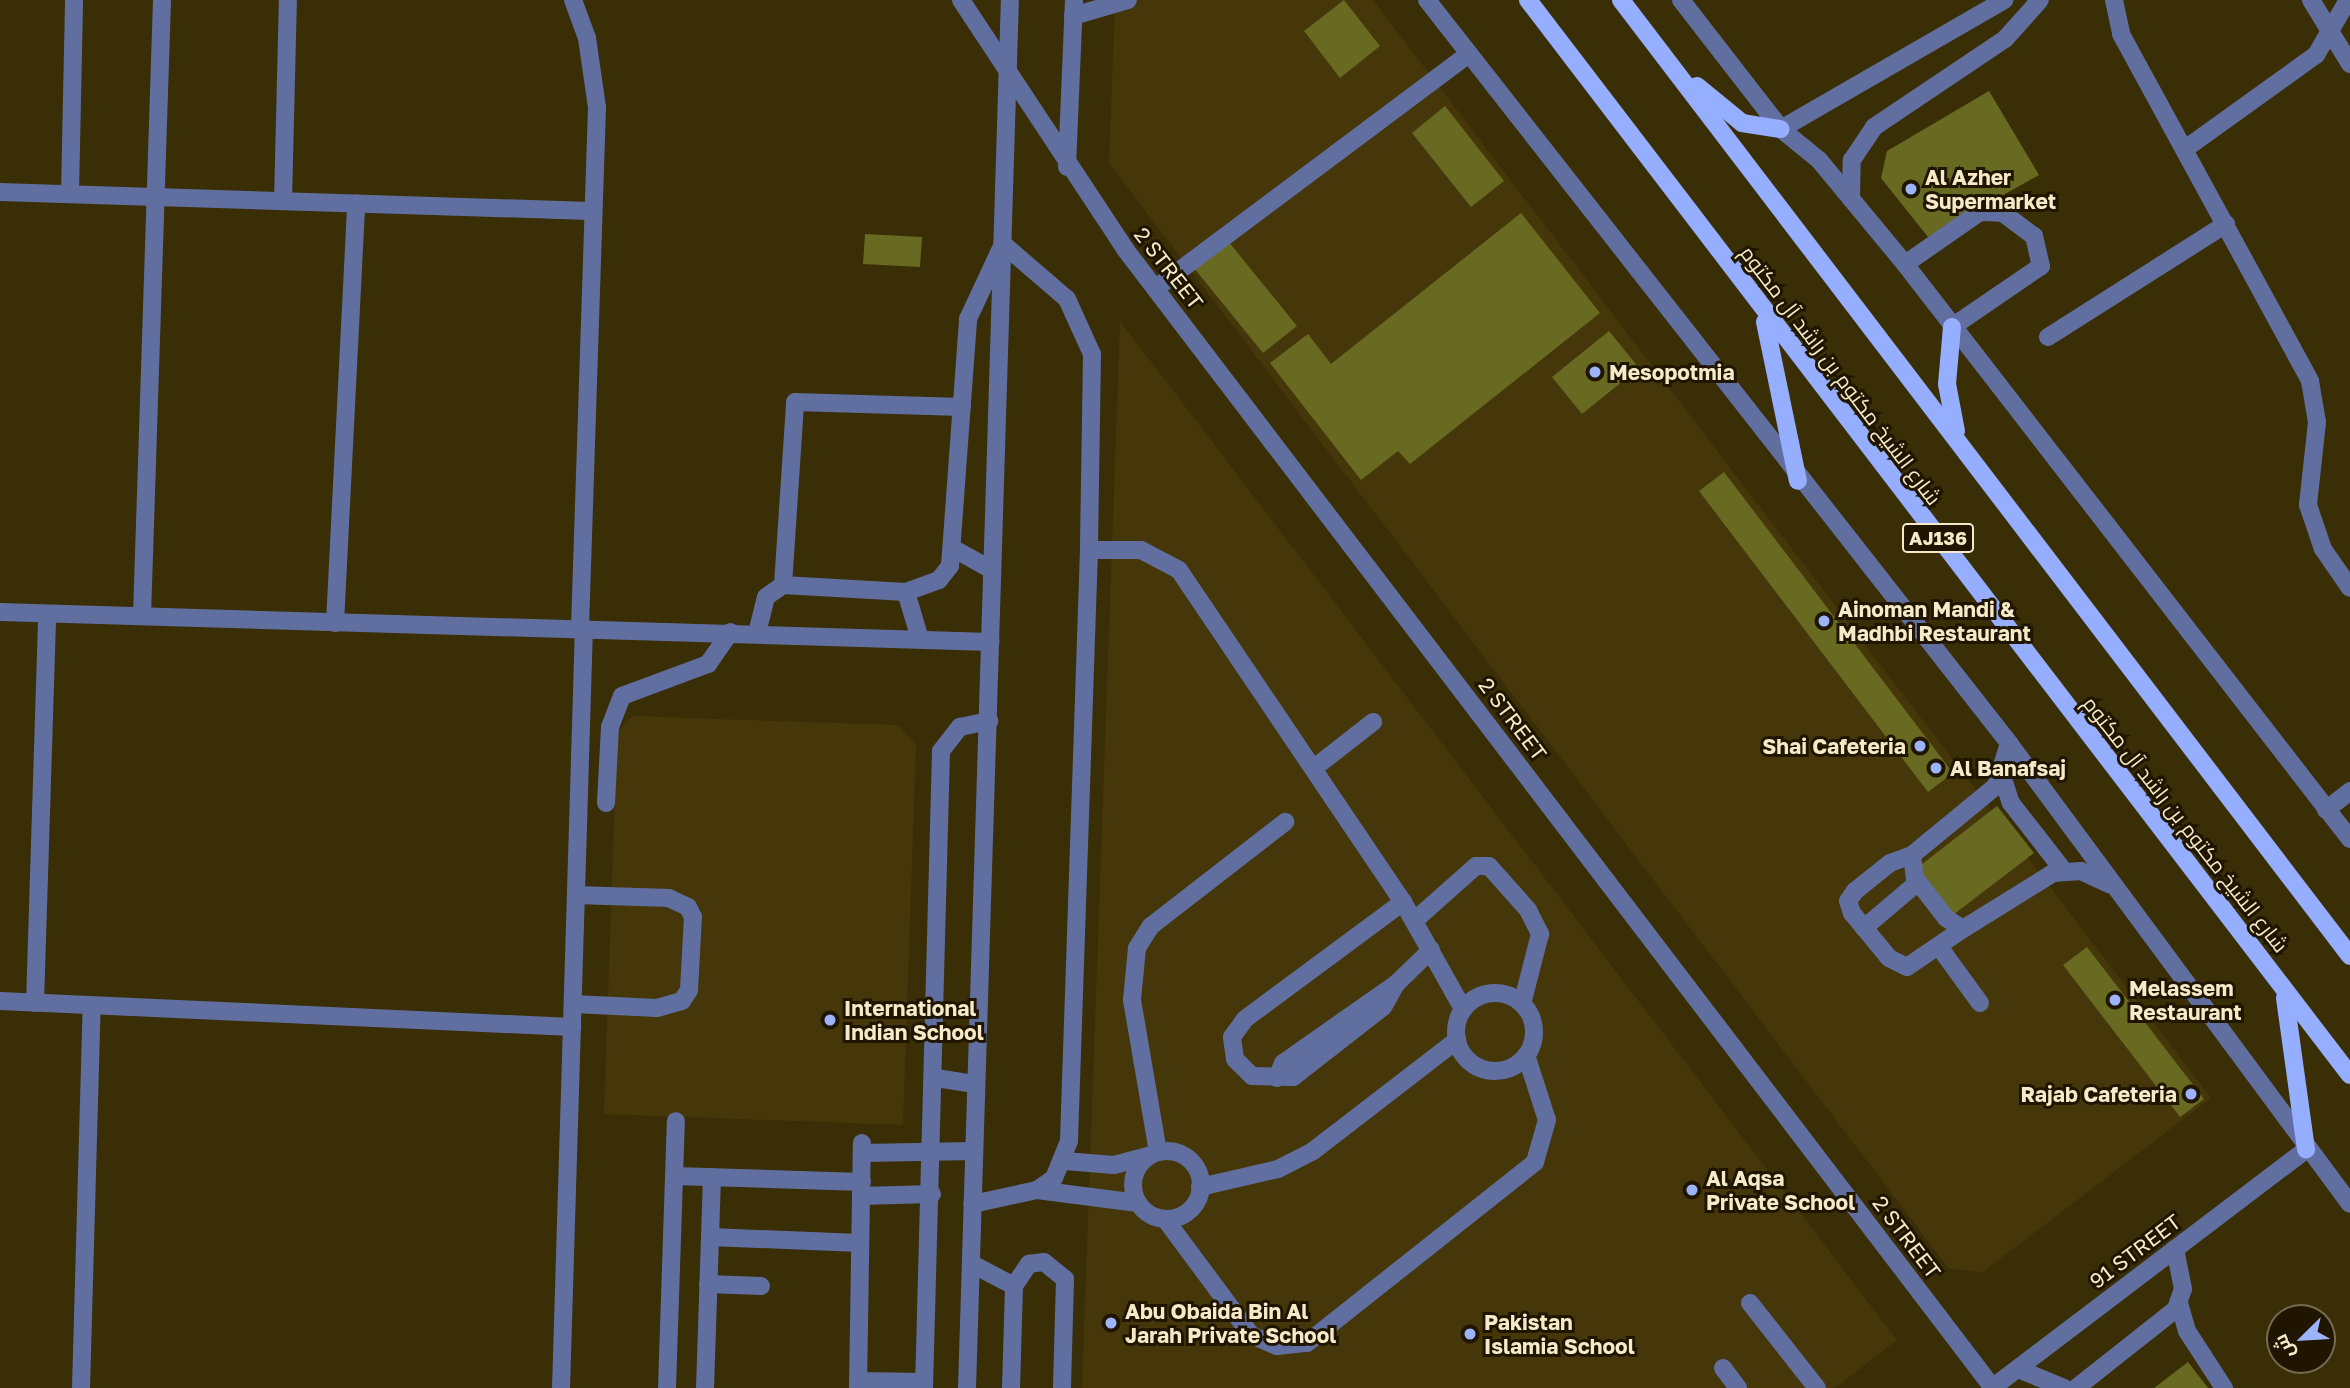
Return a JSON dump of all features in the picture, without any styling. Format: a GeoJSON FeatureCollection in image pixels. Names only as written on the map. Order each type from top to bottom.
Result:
{"type":"FeatureCollection","features":[{"type":"Feature","properties":{"kind":"main road","name":"شارع الشيخ مكتوم بن راشد آل مكتوم"},"geometry":{"type":"LineString","coordinates":[[1528,0],[2350,1075]]}},
{"type":"Feature","properties":{"kind":"main road"},"geometry":{"type":"LineString","coordinates":[[1621,0],[2350,956]]}},
{"type":"Feature","properties":{"kind":"main road"},"geometry":{"type":"LineString","coordinates":[[1663,55],[1742,123],[1781,129]]}},
{"type":"Feature","properties":{"kind":"main road"},"geometry":{"type":"LineString","coordinates":[[1761,308],[1798,481]]}},
{"type":"Feature","properties":{"kind":"main road"},"geometry":{"type":"LineString","coordinates":[[1952,327],[1947,384],[1959,441]]}},
{"type":"Feature","properties":{"kind":"main road"},"geometry":{"type":"LineString","coordinates":[[2279,981],[2294,1030],[2305,1150]]}},
{"type":"Feature","properties":{"kind":"street"},"geometry":{"type":"LineString","coordinates":[[69,194],[74,0]]}},
{"type":"Feature","properties":{"kind":"street"},"geometry":{"type":"LineString","coordinates":[[142,616],[159,197],[162,0]]}},
{"type":"Feature","properties":{"kind":"street"},"geometry":{"type":"LineString","coordinates":[[283,201],[288,0]]}},
{"type":"Feature","properties":{"kind":"street"},"geometry":{"type":"LineString","coordinates":[[561,1388],[576,895],[590,211],[597,107],[573,0]]}},
{"type":"Feature","properties":{"kind":"street","name":"2 STREET"},"geometry":{"type":"LineString","coordinates":[[961,0],[1009,70],[1067,167],[1156,288],[1993,1388]]}},
{"type":"Feature","properties":{"kind":"street"},"geometry":{"type":"LineString","coordinates":[[967,1388],[972,1264],[974,1084],[989,721],[1010,0]]}},
{"type":"Feature","properties":{"kind":"street"},"geometry":{"type":"LineString","coordinates":[[1067,167],[1074,8],[1128,0]]}},
{"type":"Feature","properties":{"kind":"street"},"geometry":{"type":"LineString","coordinates":[[1427,0],[1798,481],[2009,743],[2305,1150],[2350,1204]]}},
{"type":"Feature","properties":{"kind":"street"},"geometry":{"type":"LineString","coordinates":[[1681,0],[1781,129],[1819,160],[1905,264],[2350,839]]}},
{"type":"Feature","properties":{"kind":"street"},"geometry":{"type":"LineString","coordinates":[[1781,129],[2004,0]]}},
{"type":"Feature","properties":{"kind":"street"},"geometry":{"type":"LineString","coordinates":[[1851,199],[1852,160],[1874,127],[2005,39],[2040,0]]}},
{"type":"Feature","properties":{"kind":"street"},"geometry":{"type":"LineString","coordinates":[[2114,0],[2121,34],[2310,381],[2317,422],[2308,505],[2323,549],[2350,587]]}},
{"type":"Feature","properties":{"kind":"street"},"geometry":{"type":"LineString","coordinates":[[2311,0],[2350,64]]}},
{"type":"Feature","properties":{"kind":"street"},"geometry":{"type":"LineString","coordinates":[[2185,149],[2309,61],[2332,33],[2348,0]]}},
{"type":"Feature","properties":{"kind":"street"},"geometry":{"type":"LineString","coordinates":[[1156,288],[1469,54]]}},
{"type":"Feature","properties":{"kind":"street"},"geometry":{"type":"LineString","coordinates":[[0,192],[590,211]]}},
{"type":"Feature","properties":{"kind":"street"},"geometry":{"type":"LineString","coordinates":[[334,623],[356,204]]}},
{"type":"Feature","properties":{"kind":"street"},"geometry":{"type":"LineString","coordinates":[[1905,264],[1980,212],[2003,213],[2035,236],[2041,265],[1952,327]]}},
{"type":"Feature","properties":{"kind":"street"},"geometry":{"type":"LineString","coordinates":[[2048,337],[2226,224]]}},
{"type":"Feature","properties":{"kind":"street"},"geometry":{"type":"LineString","coordinates":[[757,633],[766,597],[783,585],[906,592],[939,580],[956,550],[968,319],[1003,244]]}},
{"type":"Feature","properties":{"kind":"street"},"geometry":{"type":"LineString","coordinates":[[1003,244],[1066,299],[1092,354],[1089,550],[1065,1161],[1037,1190]]}},
{"type":"Feature","properties":{"kind":"street"},"geometry":{"type":"LineString","coordinates":[[783,585],[795,402],[962,407]]}},
{"type":"Feature","properties":{"kind":"street"},"geometry":{"type":"LineString","coordinates":[[956,550],[992,570]]}},
{"type":"Feature","properties":{"kind":"street"},"geometry":{"type":"LineString","coordinates":[[1089,550],[1141,550],[1179,570],[1403,902],[1463,1009],[1457,1040],[1468,1059],[1487,1070],[1509,1068],[1526,1055],[1534,1034],[1522,1004],[1540,934],[1489,866],[1476,866],[1414,921]]}},
{"type":"Feature","properties":{"kind":"street"},"geometry":{"type":"LineString","coordinates":[[906,592],[920,639]]}},
{"type":"Feature","properties":{"kind":"street"},"geometry":{"type":"LineString","coordinates":[[0,612],[991,642]]}},
{"type":"Feature","properties":{"kind":"street"},"geometry":{"type":"LineString","coordinates":[[35,1003],[47,614]]}},
{"type":"Feature","properties":{"kind":"street"},"geometry":{"type":"LineString","coordinates":[[606,803],[610,727],[622,696],[635,686],[708,664],[730,632]]}},
{"type":"Feature","properties":{"kind":"street"},"geometry":{"type":"LineString","coordinates":[[974,1151],[934,1152],[862,1148],[858,1385],[924,1385],[934,1152],[936,1078],[941,751],[960,727],[989,721]]}},
{"type":"Feature","properties":{"kind":"street"},"geometry":{"type":"LineString","coordinates":[[1314,768],[1373,722]]}},
{"type":"Feature","properties":{"kind":"street"},"geometry":{"type":"LineString","coordinates":[[2009,743],[2002,776],[2011,803],[2064,871]]}},
{"type":"Feature","properties":{"kind":"street"},"geometry":{"type":"LineString","coordinates":[[2002,776],[1912,855],[1890,863],[1850,896],[1848,907],[1868,933],[1907,967],[1940,948],[1963,929],[2042,877],[2064,871],[2111,885]]}},
{"type":"Feature","properties":{"kind":"street"},"geometry":{"type":"LineString","coordinates":[[2326,810],[2350,791]]}},
{"type":"Feature","properties":{"kind":"street"},"geometry":{"type":"LineString","coordinates":[[1153,1154],[1132,1000],[1137,948],[1161,918],[1285,822]]}},
{"type":"Feature","properties":{"kind":"street"},"geometry":{"type":"LineString","coordinates":[[1912,855],[1910,871],[1963,929]]}},
{"type":"Feature","properties":{"kind":"street"},"geometry":{"type":"LineString","coordinates":[[1868,933],[1921,886]]}},
{"type":"Feature","properties":{"kind":"street"},"geometry":{"type":"LineString","coordinates":[[573,1004],[657,1008],[682,1001],[689,990],[693,917],[669,898],[576,895]]}},
{"type":"Feature","properties":{"kind":"street"},"geometry":{"type":"LineString","coordinates":[[1403,902],[1237,1027],[1235,1059],[1252,1076],[1293,1077],[1383,1007],[1396,984],[1431,950]]}},
{"type":"Feature","properties":{"kind":"street"},"geometry":{"type":"LineString","coordinates":[[1940,948],[1980,1003]]}},
{"type":"Feature","properties":{"kind":"street"},"geometry":{"type":"LineString","coordinates":[[1463,1009],[1492,993],[1522,1004]]}},
{"type":"Feature","properties":{"kind":"street"},"geometry":{"type":"LineString","coordinates":[[0,1001],[572,1027]]}},
{"type":"Feature","properties":{"kind":"street"},"geometry":{"type":"LineString","coordinates":[[81,1388],[92,1005]]}},
{"type":"Feature","properties":{"kind":"street"},"geometry":{"type":"LineString","coordinates":[[1165,1219],[1185,1214],[1200,1187],[1278,1169],[1313,1152],[1457,1040]]}},
{"type":"Feature","properties":{"kind":"street"},"geometry":{"type":"LineString","coordinates":[[973,1204],[1037,1190],[1138,1203],[1165,1219],[1251,1335],[1278,1346],[1307,1343],[1535,1162],[1547,1120],[1526,1055]]}},
{"type":"Feature","properties":{"kind":"street"},"geometry":{"type":"LineString","coordinates":[[936,1078],[974,1084]]}},
{"type":"Feature","properties":{"kind":"street"},"geometry":{"type":"LineString","coordinates":[[667,1388],[676,1121]]}},
{"type":"Feature","properties":{"kind":"street","name":"91 STREET"},"geometry":{"type":"LineString","coordinates":[[1993,1388],[2305,1150]]}},
{"type":"Feature","properties":{"kind":"street"},"geometry":{"type":"LineString","coordinates":[[1065,1161],[1114,1165],[1153,1154],[1188,1159],[1200,1187]]}},
{"type":"Feature","properties":{"kind":"street"},"geometry":{"type":"LineString","coordinates":[[1138,1203],[1135,1172],[1153,1154]]}},
{"type":"Feature","properties":{"kind":"street"},"geometry":{"type":"LineString","coordinates":[[674,1176],[932,1194]]}},
{"type":"Feature","properties":{"kind":"street"},"geometry":{"type":"LineString","coordinates":[[705,1388],[712,1177]]}},
{"type":"Feature","properties":{"kind":"street"},"geometry":{"type":"LineString","coordinates":[[710,1237],[860,1242]]}},
{"type":"Feature","properties":{"kind":"street"},"geometry":{"type":"LineString","coordinates":[[2175,1249],[2183,1289],[2179,1303],[2187,1331],[2224,1388]]}},
{"type":"Feature","properties":{"kind":"street"},"geometry":{"type":"LineString","coordinates":[[1010,1388],[1014,1286],[1018,1273],[1037,1263],[1057,1267],[1065,1279],[1062,1388]]}},
{"type":"Feature","properties":{"kind":"street"},"geometry":{"type":"LineString","coordinates":[[972,1264],[1014,1286]]}},
{"type":"Feature","properties":{"kind":"street"},"geometry":{"type":"LineString","coordinates":[[708,1284],[761,1286]]}},
{"type":"Feature","properties":{"kind":"street"},"geometry":{"type":"LineString","coordinates":[[1750,1303],[1817,1388]]}},
{"type":"Feature","properties":{"kind":"street"},"geometry":{"type":"LineString","coordinates":[[2076,1388],[2179,1303]]}},
{"type":"Feature","properties":{"kind":"street"},"geometry":{"type":"LineString","coordinates":[[1723,1368],[1738,1388]]}},
{"type":"Feature","properties":{"kind":"street"},"geometry":{"type":"LineString","coordinates":[[2018,1369],[2064,1388]]}},
{"type":"Feature","properties":{"kind":"shaded area"},"geometry":{"type":"Polygon","coordinates":[[[1115,0],[1373,0],[2211,1098],[1983,1272],[1949,1269],[1109,163],[1115,0]]]}},
{"type":"Feature","properties":{"kind":"shaded area"},"geometry":{"type":"Polygon","coordinates":[[[1120,321],[1897,1340],[1835,1388],[1082,1388],[1120,321]]]}},
{"type":"Feature","properties":{"kind":"shaded area"},"geometry":{"type":"Polygon","coordinates":[[[633,716],[898,725],[916,744],[903,1125],[604,1114],[617,732],[633,716]]]}},
{"type":"Feature","properties":{"kind":"building"},"geometry":{"type":"Polygon","coordinates":[[[1344,0],[1380,46],[1340,78],[1304,31],[1344,0]]]}},
{"type":"Feature","properties":{"kind":"building"},"geometry":{"type":"Polygon","coordinates":[[[1989,91],[2039,175],[1928,237],[1881,178],[1887,151],[1989,91]]]}},
{"type":"Feature","properties":{"kind":"building"},"geometry":{"type":"Polygon","coordinates":[[[1445,106],[1504,181],[1471,207],[1412,133],[1445,106]]]}},
{"type":"Feature","properties":{"kind":"building"},"geometry":{"type":"Polygon","coordinates":[[[1521,213],[1600,313],[1410,464],[1398,451],[1361,480],[1270,363],[1308,334],[1331,364],[1521,213]]]}},
{"type":"Feature","properties":{"kind":"building"},"geometry":{"type":"Polygon","coordinates":[[[865,234],[922,237],[920,267],[863,264],[865,234]]]}},
{"type":"Feature","properties":{"kind":"building"},"geometry":{"type":"Polygon","coordinates":[[[1228,241],[1297,326],[1263,353],[1194,268],[1228,241]]]}},
{"type":"Feature","properties":{"kind":"building","name":"Mesopotmia"},"geometry":{"type":"Polygon","coordinates":[[[1609,331],[1639,368],[1582,414],[1552,377],[1609,331]]]}},
{"type":"Feature","properties":{"kind":"building"},"geometry":{"type":"Polygon","coordinates":[[[1724,472],[1953,773],[1928,792],[1699,491],[1724,472]]]}},
{"type":"Feature","properties":{"kind":"building"},"geometry":{"type":"Polygon","coordinates":[[[1997,806],[2034,853],[1953,915],[1917,868],[1997,806]]]}},
{"type":"Feature","properties":{"kind":"building"},"geometry":{"type":"Polygon","coordinates":[[[2087,947],[2204,1099],[2180,1117],[2063,965],[2087,947]]]}},
{"type":"Feature","properties":{"kind":"building"},"geometry":{"type":"Polygon","coordinates":[[[2188,1362],[2208,1388],[2154,1388],[2188,1362]]]}},
{"type":"Feature","properties":{"kind":"place","name":"Al Azher Supermarket"},"geometry":{"type":"Point","coordinates":[1911,189]}},
{"type":"Feature","properties":{"kind":"place","name":"Mesopotmia"},"geometry":{"type":"Point","coordinates":[1595,372]}},
{"type":"Feature","properties":{"kind":"place","name":"Ainoman Mandi & Madhbi Restaurant"},"geometry":{"type":"Point","coordinates":[1824,621]}},
{"type":"Feature","properties":{"kind":"place","name":"Shai Cafeteria"},"geometry":{"type":"Point","coordinates":[1920,746]}},
{"type":"Feature","properties":{"kind":"place","name":"Al Banafsaj"},"geometry":{"type":"Point","coordinates":[1936,768]}},
{"type":"Feature","properties":{"kind":"place","name":"Melassem Restaurant"},"geometry":{"type":"Point","coordinates":[2115,1000]}},
{"type":"Feature","properties":{"kind":"place","name":"International Indian School"},"geometry":{"type":"Point","coordinates":[830,1020]}},
{"type":"Feature","properties":{"kind":"place","name":"Rajab Cafeteria"},"geometry":{"type":"Point","coordinates":[2191,1094]}},
{"type":"Feature","properties":{"kind":"place","name":"Al Aqsa Private School"},"geometry":{"type":"Point","coordinates":[1692,1190]}},
{"type":"Feature","properties":{"kind":"place","name":"Abu Obaida Bin Al Jarah Private School"},"geometry":{"type":"Point","coordinates":[1111,1323]}},
{"type":"Feature","properties":{"kind":"place","name":"Pakistan Islamia School"},"geometry":{"type":"Point","coordinates":[1470,1334]}}]}
